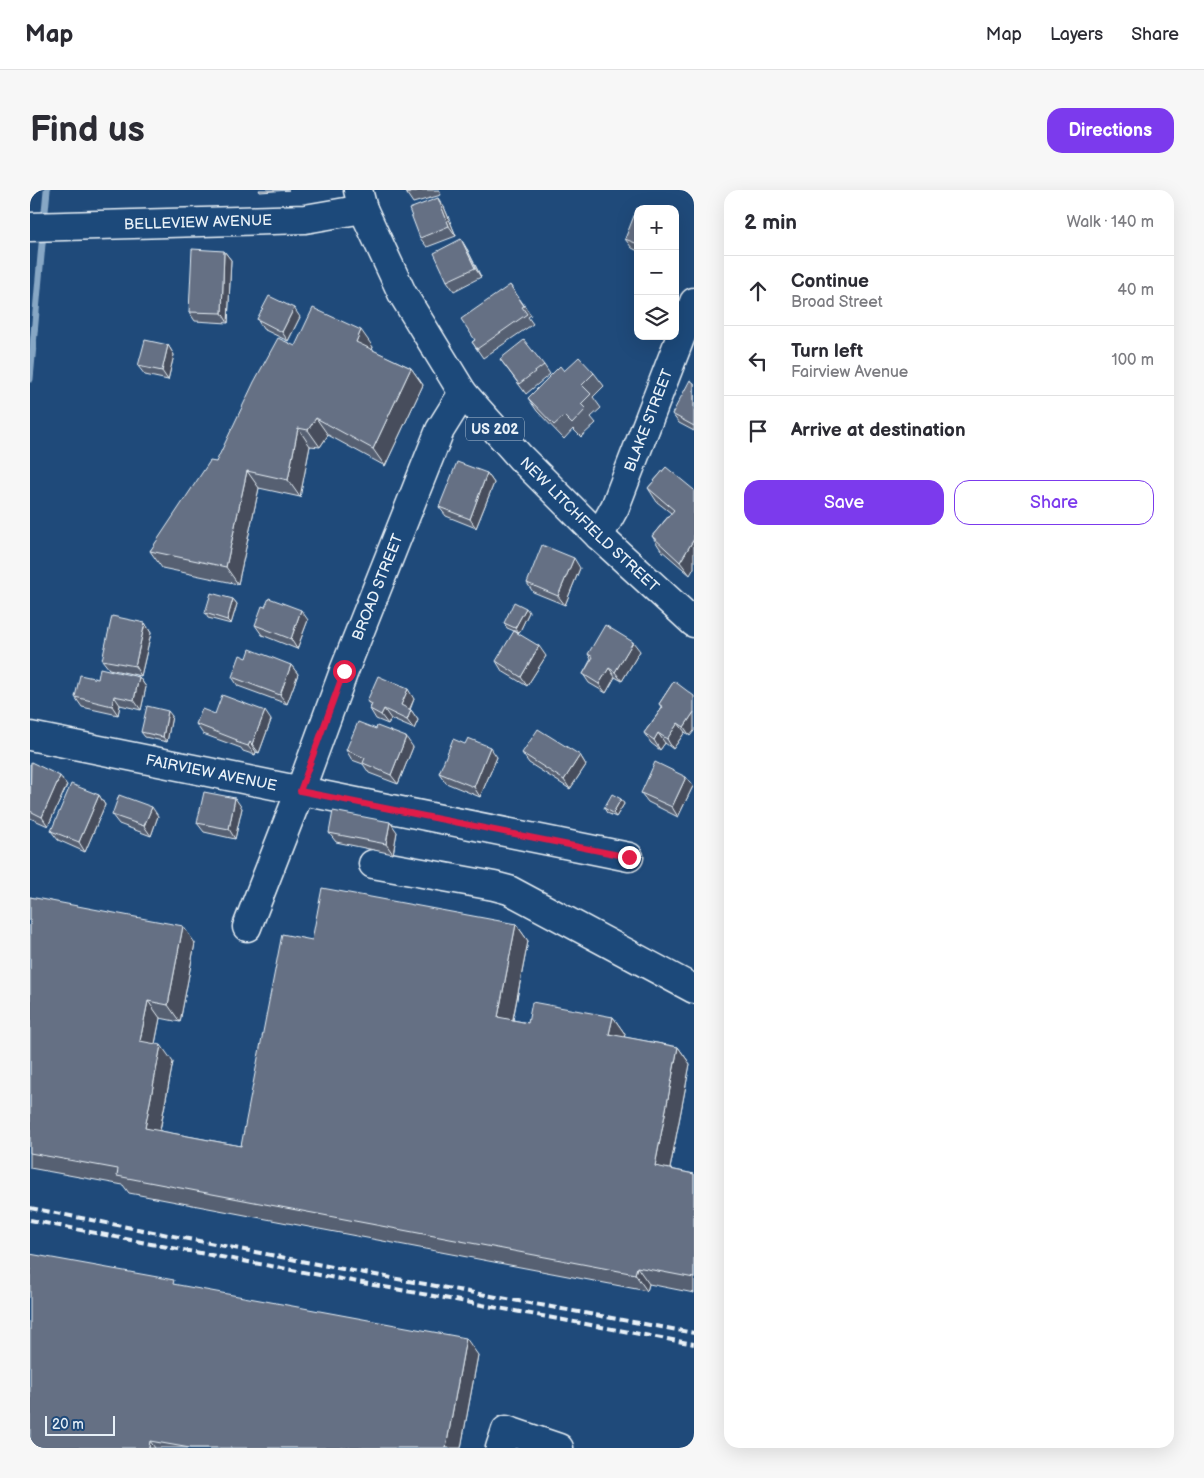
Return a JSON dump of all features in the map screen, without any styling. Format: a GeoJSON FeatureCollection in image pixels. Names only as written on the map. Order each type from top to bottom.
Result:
{"type":"FeatureCollection","features":[{"type":"Feature","properties":{"kind":"main road","name":"BELLEVIEW AVENUE"},"geometry":{"type":"LineString","coordinates":[[30,227],[306,219],[361,199]]}},
{"type":"Feature","properties":{"kind":"main road","name":"NEW LITCHFIELD STREET"},"geometry":{"type":"LineString","coordinates":[[361,199],[402,293],[463,393],[520,457],[599,536],[694,623]]}},
{"type":"Feature","properties":{"kind":"main road","name":"BLAKE STREET"},"geometry":{"type":"LineString","coordinates":[[599,536],[615,507],[694,302]]}},
{"type":"Feature","properties":{"kind":"main road","name":"BROAD STREET"},"geometry":{"type":"LineString","coordinates":[[247,927],[344,671],[440,430],[463,393]]}},
{"type":"Feature","properties":{"kind":"main road","name":"FAIRVIEW AVENUE"},"geometry":{"type":"LineString","coordinates":[[30,736],[629,857]]}},
{"type":"Feature","properties":{"kind":"main road"},"geometry":{"type":"LineString","coordinates":[[372,864],[509,890],[694,989]]}},
{"type":"Feature","properties":{"kind":"main road"},"geometry":{"type":"LineString","coordinates":[[500,1448],[506,1430],[559,1448]]}},
{"type":"Feature","properties":{"kind":"building"},"geometry":{"type":"Polygon","coordinates":[[[406,190],[420,190],[407,194],[406,190]]]}},
{"type":"Feature","properties":{"kind":"building"},"geometry":{"type":"Polygon","coordinates":[[[438,198],[449,226],[420,238],[409,209],[438,198]]]}},
{"type":"Feature","properties":{"kind":"building"},"geometry":{"type":"Polygon","coordinates":[[[634,216],[634,242],[625,239],[634,216]]]}},
{"type":"Feature","properties":{"kind":"building"},"geometry":{"type":"Polygon","coordinates":[[[461,239],[475,268],[447,281],[434,253],[461,239]]]}},
{"type":"Feature","properties":{"kind":"building"},"geometry":{"type":"Polygon","coordinates":[[[192,249],[224,251],[222,313],[189,312],[192,249]]]}},
{"type":"Feature","properties":{"kind":"building"},"geometry":{"type":"Polygon","coordinates":[[[510,285],[527,314],[477,349],[472,342],[475,340],[461,319],[510,285]]]}},
{"type":"Feature","properties":{"kind":"building"},"geometry":{"type":"Polygon","coordinates":[[[269,296],[294,308],[282,332],[257,319],[269,296]]]}},
{"type":"Feature","properties":{"kind":"building"},"geometry":{"type":"Polygon","coordinates":[[[313,308],[361,330],[356,342],[411,368],[373,449],[316,418],[308,430],[298,428],[288,480],[247,471],[226,567],[150,551],[210,461],[216,462],[254,382],[278,338],[295,346],[313,308]]]}},
{"type":"Feature","properties":{"kind":"building"},"geometry":{"type":"Polygon","coordinates":[[[145,340],[168,345],[162,371],[138,366],[145,340]]]}},
{"type":"Feature","properties":{"kind":"building"},"geometry":{"type":"Polygon","coordinates":[[[524,340],[544,365],[519,384],[500,359],[524,340]]]}},
{"type":"Feature","properties":{"kind":"building"},"geometry":{"type":"Polygon","coordinates":[[[579,357],[594,373],[582,385],[591,394],[581,404],[586,409],[572,424],[564,416],[554,425],[528,398],[560,366],[564,371],[579,357]]]}},
{"type":"Feature","properties":{"kind":"building"},"geometry":{"type":"Polygon","coordinates":[[[690,380],[694,383],[694,426],[672,414],[690,380]]]}},
{"type":"Feature","properties":{"kind":"building"},"geometry":{"type":"Polygon","coordinates":[[[457,462],[487,473],[470,519],[439,507],[457,462]]]}},
{"type":"Feature","properties":{"kind":"building"},"geometry":{"type":"Polygon","coordinates":[[[666,467],[694,490],[694,539],[680,562],[652,536],[674,510],[648,488],[666,467]]]}},
{"type":"Feature","properties":{"kind":"building"},"geometry":{"type":"Polygon","coordinates":[[[542,545],[574,558],[558,596],[527,583],[542,545]]]}},
{"type":"Feature","properties":{"kind":"building"},"geometry":{"type":"Polygon","coordinates":[[[211,593],[233,599],[227,620],[205,613],[211,593]]]}},
{"type":"Feature","properties":{"kind":"building"},"geometry":{"type":"Polygon","coordinates":[[[269,598],[301,610],[291,639],[255,625],[262,606],[265,607],[269,598]]]}},
{"type":"Feature","properties":{"kind":"building"},"geometry":{"type":"Polygon","coordinates":[[[514,602],[526,608],[515,628],[504,623],[514,602]]]}},
{"type":"Feature","properties":{"kind":"building"},"geometry":{"type":"Polygon","coordinates":[[[112,616],[145,623],[135,666],[102,660],[112,616]]]}},
{"type":"Feature","properties":{"kind":"building"},"geometry":{"type":"Polygon","coordinates":[[[605,625],[633,642],[615,672],[609,668],[599,684],[583,674],[593,657],[588,654],[605,625]]]}},
{"type":"Feature","properties":{"kind":"building"},"geometry":{"type":"Polygon","coordinates":[[[514,631],[539,646],[521,677],[496,661],[514,631]]]}},
{"type":"Feature","properties":{"kind":"building"},"geometry":{"type":"Polygon","coordinates":[[[250,649],[291,665],[280,695],[232,677],[240,655],[247,658],[250,649]]]}},
{"type":"Feature","properties":{"kind":"building"},"geometry":{"type":"Polygon","coordinates":[[[100,668],[139,677],[134,700],[114,696],[112,706],[75,697],[80,675],[98,679],[100,668]]]}},
{"type":"Feature","properties":{"kind":"building"},"geometry":{"type":"Polygon","coordinates":[[[378,676],[408,689],[401,705],[411,710],[407,720],[384,709],[381,715],[370,709],[372,704],[367,701],[378,676]]]}},
{"type":"Feature","properties":{"kind":"building"},"geometry":{"type":"Polygon","coordinates":[[[674,681],[694,696],[694,712],[684,727],[678,723],[667,739],[658,733],[654,740],[644,733],[663,707],[659,704],[674,681]]]}},
{"type":"Feature","properties":{"kind":"building"},"geometry":{"type":"Polygon","coordinates":[[[222,695],[265,711],[252,744],[250,742],[248,746],[236,742],[237,740],[196,724],[202,709],[215,714],[222,695]]]}},
{"type":"Feature","properties":{"kind":"building"},"geometry":{"type":"Polygon","coordinates":[[[147,706],[168,711],[163,737],[141,732],[147,706]]]}},
{"type":"Feature","properties":{"kind":"building"},"geometry":{"type":"Polygon","coordinates":[[[358,722],[376,729],[377,726],[406,737],[391,775],[363,763],[365,758],[346,750],[358,722]]]}},
{"type":"Feature","properties":{"kind":"building"},"geometry":{"type":"Polygon","coordinates":[[[538,729],[580,755],[564,780],[522,753],[538,729]]]}},
{"type":"Feature","properties":{"kind":"building"},"geometry":{"type":"Polygon","coordinates":[[[468,738],[490,747],[474,787],[439,773],[453,739],[465,744],[468,738]]]}},
{"type":"Feature","properties":{"kind":"building"},"geometry":{"type":"Polygon","coordinates":[[[31,762],[60,776],[42,817],[30,811],[31,762]]]}},
{"type":"Feature","properties":{"kind":"building"},"geometry":{"type":"Polygon","coordinates":[[[655,762],[686,777],[672,807],[641,793],[655,762]]]}},
{"type":"Feature","properties":{"kind":"building"},"geometry":{"type":"Polygon","coordinates":[[[71,784],[99,795],[79,842],[51,831],[71,784]]]}},
{"type":"Feature","properties":{"kind":"building"},"geometry":{"type":"Polygon","coordinates":[[[204,792],[235,798],[229,829],[197,823],[204,792]]]}},
{"type":"Feature","properties":{"kind":"building"},"geometry":{"type":"Polygon","coordinates":[[[612,794],[621,799],[613,813],[604,808],[612,794]]]}},
{"type":"Feature","properties":{"kind":"building"},"geometry":{"type":"Polygon","coordinates":[[[119,795],[152,807],[144,826],[112,815],[119,795]]]}},
{"type":"Feature","properties":{"kind":"building"},"geometry":{"type":"Polygon","coordinates":[[[333,811],[390,822],[386,844],[329,833],[333,811]]]}},
{"type":"Feature","properties":{"kind":"building"},"geometry":{"type":"Polygon","coordinates":[[[322,888],[516,924],[498,1017],[528,1023],[532,1002],[613,1017],[609,1034],[678,1047],[655,1166],[694,1174],[694,1278],[637,1267],[635,1274],[117,1176],[118,1169],[30,1153],[30,897],[183,926],[168,1005],[148,1001],[140,1041],[161,1045],[145,1128],[241,1146],[282,934],[312,940],[322,888]]]}},
{"type":"Feature","properties":{"kind":"building"},"geometry":{"type":"Polygon","coordinates":[[[30,1254],[174,1280],[173,1284],[466,1338],[446,1448],[190,1448],[150,1441],[149,1448],[30,1448],[30,1254]]]}},
{"type":"Feature","properties":{"kind":"waterway"},"geometry":{"type":"LineString","coordinates":[[44,222],[47,190]]}},
{"type":"Feature","properties":{"kind":"waterway"},"geometry":{"type":"LineString","coordinates":[[30,379],[43,233]]}},
{"type":"Feature","properties":{"kind":"railway"},"geometry":{"type":"LineString","coordinates":[[30,1208],[337,1268],[694,1333]]}},
{"type":"Feature","properties":{"kind":"railway"},"geometry":{"type":"LineString","coordinates":[[30,1220],[694,1344]]}},
{"type":"Feature","properties":{"kind":"route"},"geometry":{"type":"LineString","coordinates":[[344,671],[300,791],[629,857]]}}]}
